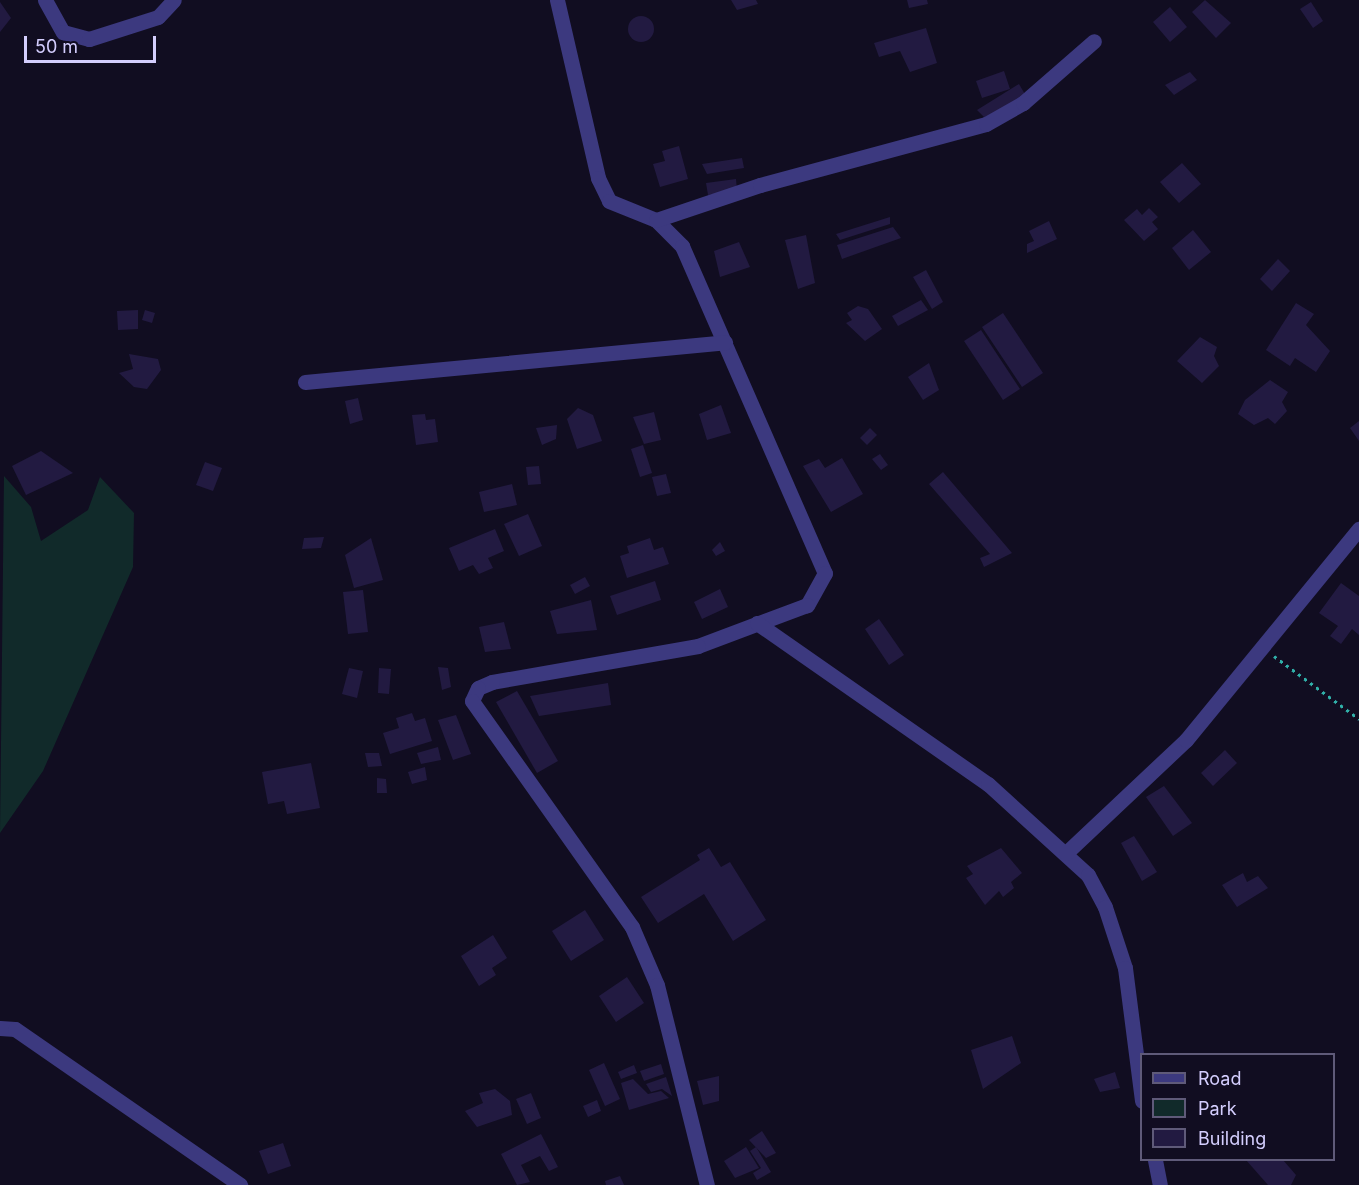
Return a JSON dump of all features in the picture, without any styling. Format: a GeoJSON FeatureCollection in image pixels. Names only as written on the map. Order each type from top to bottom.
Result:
{"type":"FeatureCollection","features":[{"type":"Feature","properties":{"kind":"street"},"geometry":{"type":"LineString","coordinates":[[45,0],[63,32],[89,39],[158,17],[174,0]]}},
{"type":"Feature","properties":{"kind":"street"},"geometry":{"type":"LineString","coordinates":[[557,0],[605,193],[618,206],[656,220],[682,246],[825,573],[807,605],[698,646],[492,682],[478,688],[472,701],[474,713],[632,927],[657,985],[707,1185]]}},
{"type":"Feature","properties":{"kind":"street"},"geometry":{"type":"LineString","coordinates":[[656,220],[760,185],[986,124],[1023,103],[1094,41]]}},
{"type":"Feature","properties":{"kind":"street"},"geometry":{"type":"LineString","coordinates":[[305,382],[725,342]]}},
{"type":"Feature","properties":{"kind":"street"},"geometry":{"type":"LineString","coordinates":[[1066,853],[1186,740],[1359,530]]}},
{"type":"Feature","properties":{"kind":"street"},"geometry":{"type":"LineString","coordinates":[[757,623],[988,784],[1066,853],[1105,907],[1125,968],[1140,1085]]}},
{"type":"Feature","properties":{"kind":"street"},"geometry":{"type":"LineString","coordinates":[[0,1028],[15,1029],[240,1185]]}},
{"type":"Feature","properties":{"kind":"street"},"geometry":{"type":"LineString","coordinates":[[1155,1161],[1160,1185]]}},
{"type":"Feature","properties":{"kind":"path"},"geometry":{"type":"LineString","coordinates":[[1263,647],[1308,686],[1359,719]]}},
{"type":"Feature","properties":{"kind":"green space"},"geometry":{"type":"Polygon","coordinates":[[[4,476],[31,507],[41,541],[88,510],[100,477],[134,513],[133,567],[43,771],[0,833],[4,476]]]}},
{"type":"Feature","properties":{"kind":"building"},"geometry":{"type":"Polygon","coordinates":[[[731,0],[756,0],[758,4],[737,10],[731,0]]]}},
{"type":"Feature","properties":{"kind":"building"},"geometry":{"type":"Polygon","coordinates":[[[907,0],[927,0],[928,4],[909,8],[907,0]]]}},
{"type":"Feature","properties":{"kind":"building"},"geometry":{"type":"Polygon","coordinates":[[[1205,0],[1231,23],[1216,38],[1192,12],[1205,0]]]}},
{"type":"Feature","properties":{"kind":"building"},"geometry":{"type":"Polygon","coordinates":[[[0,2],[11,18],[0,32],[0,2]]]}},
{"type":"Feature","properties":{"kind":"building"},"geometry":{"type":"Polygon","coordinates":[[[1311,2],[1323,21],[1313,28],[1300,9],[1311,2]]]}},
{"type":"Feature","properties":{"kind":"building"},"geometry":{"type":"Polygon","coordinates":[[[1170,7],[1187,27],[1170,42],[1153,22],[1170,7]]]}},
{"type":"Feature","properties":{"kind":"building"},"geometry":{"type":"Polygon","coordinates":[[[641,16],[650,20],[654,29],[650,38],[641,42],[632,38],[628,29],[632,20],[641,16]]]}},
{"type":"Feature","properties":{"kind":"building"},"geometry":{"type":"Polygon","coordinates":[[[926,28],[937,63],[910,72],[900,51],[879,57],[874,43],[926,28]]]}},
{"type":"Feature","properties":{"kind":"building"},"geometry":{"type":"Polygon","coordinates":[[[1004,71],[1010,89],[982,98],[976,81],[1004,71]]]}},
{"type":"Feature","properties":{"kind":"building"},"geometry":{"type":"Polygon","coordinates":[[[1190,72],[1197,80],[1174,95],[1165,85],[1190,72]]]}},
{"type":"Feature","properties":{"kind":"building"},"geometry":{"type":"Polygon","coordinates":[[[1019,84],[1026,96],[987,120],[977,110],[1019,84]]]}},
{"type":"Feature","properties":{"kind":"building"},"geometry":{"type":"Polygon","coordinates":[[[679,146],[688,179],[660,187],[653,164],[665,161],[662,151],[679,146]]]}},
{"type":"Feature","properties":{"kind":"building"},"geometry":{"type":"Polygon","coordinates":[[[742,158],[744,168],[707,174],[702,164],[742,158]]]}},
{"type":"Feature","properties":{"kind":"building"},"geometry":{"type":"Polygon","coordinates":[[[1182,163],[1201,184],[1179,203],[1160,182],[1182,163]]]}},
{"type":"Feature","properties":{"kind":"building"},"geometry":{"type":"Polygon","coordinates":[[[736,179],[737,191],[708,195],[706,183],[736,179]]]}},
{"type":"Feature","properties":{"kind":"building"},"geometry":{"type":"Polygon","coordinates":[[[1149,208],[1158,217],[1152,222],[1158,229],[1144,241],[1124,220],[1137,209],[1142,215],[1149,208]]]}},
{"type":"Feature","properties":{"kind":"building"},"geometry":{"type":"Polygon","coordinates":[[[890,217],[890,224],[840,240],[836,234],[890,217]]]}},
{"type":"Feature","properties":{"kind":"building"},"geometry":{"type":"Polygon","coordinates":[[[1049,221],[1057,239],[1027,253],[1027,244],[1034,241],[1029,231],[1049,221]]]}},
{"type":"Feature","properties":{"kind":"building"},"geometry":{"type":"Polygon","coordinates":[[[893,227],[901,238],[842,259],[837,245],[893,227]]]}},
{"type":"Feature","properties":{"kind":"building"},"geometry":{"type":"Polygon","coordinates":[[[1193,230],[1211,252],[1189,270],[1172,248],[1193,230]]]}},
{"type":"Feature","properties":{"kind":"building"},"geometry":{"type":"Polygon","coordinates":[[[806,235],[815,283],[798,289],[785,240],[806,235]]]}},
{"type":"Feature","properties":{"kind":"building"},"geometry":{"type":"Polygon","coordinates":[[[739,242],[750,267],[720,277],[714,251],[739,242]]]}},
{"type":"Feature","properties":{"kind":"building"},"geometry":{"type":"Polygon","coordinates":[[[1278,259],[1290,271],[1272,291],[1260,279],[1278,259]]]}},
{"type":"Feature","properties":{"kind":"building"},"geometry":{"type":"Polygon","coordinates":[[[926,270],[943,302],[932,309],[913,277],[926,270]]]}},
{"type":"Feature","properties":{"kind":"building"},"geometry":{"type":"Polygon","coordinates":[[[921,300],[928,310],[898,326],[892,316],[921,300]]]}},
{"type":"Feature","properties":{"kind":"building"},"geometry":{"type":"Polygon","coordinates":[[[1296,303],[1314,314],[1306,325],[1330,351],[1316,372],[1295,358],[1290,366],[1266,350],[1296,303]]]}},
{"type":"Feature","properties":{"kind":"building"},"geometry":{"type":"Polygon","coordinates":[[[858,306],[868,309],[882,329],[865,341],[846,323],[852,320],[847,313],[858,306]]]}},
{"type":"Feature","properties":{"kind":"building"},"geometry":{"type":"Polygon","coordinates":[[[138,310],[138,329],[118,330],[117,311],[138,310]]]}},
{"type":"Feature","properties":{"kind":"building"},"geometry":{"type":"Polygon","coordinates":[[[145,310],[155,313],[152,323],[142,320],[145,310]]]}},
{"type":"Feature","properties":{"kind":"building"},"geometry":{"type":"Polygon","coordinates":[[[1003,313],[1043,373],[1022,387],[982,327],[1003,313]]]}},
{"type":"Feature","properties":{"kind":"building"},"geometry":{"type":"Polygon","coordinates":[[[981,330],[1020,389],[1003,400],[964,341],[981,330]]]}},
{"type":"Feature","properties":{"kind":"building"},"geometry":{"type":"Polygon","coordinates":[[[1200,337],[1217,347],[1214,356],[1219,366],[1202,383],[1177,361],[1200,337]]]}},
{"type":"Feature","properties":{"kind":"building"},"geometry":{"type":"Polygon","coordinates":[[[129,354],[158,359],[161,370],[147,389],[134,387],[119,373],[133,369],[129,354]]]}},
{"type":"Feature","properties":{"kind":"building"},"geometry":{"type":"Polygon","coordinates":[[[929,363],[939,390],[923,400],[908,377],[929,363]]]}},
{"type":"Feature","properties":{"kind":"building"},"geometry":{"type":"Polygon","coordinates":[[[1270,380],[1288,392],[1282,402],[1287,411],[1275,424],[1268,418],[1254,425],[1238,414],[1245,400],[1270,380]]]}},
{"type":"Feature","properties":{"kind":"building"},"geometry":{"type":"Polygon","coordinates":[[[358,398],[363,420],[350,424],[345,401],[358,398]]]}},
{"type":"Feature","properties":{"kind":"building"},"geometry":{"type":"Polygon","coordinates":[[[721,405],[731,433],[707,440],[699,414],[721,405]]]}},
{"type":"Feature","properties":{"kind":"building"},"geometry":{"type":"Polygon","coordinates":[[[578,408],[593,415],[602,441],[577,449],[567,419],[578,408]]]}},
{"type":"Feature","properties":{"kind":"building"},"geometry":{"type":"Polygon","coordinates":[[[654,412],[661,440],[644,444],[633,417],[654,412]]]}},
{"type":"Feature","properties":{"kind":"building"},"geometry":{"type":"Polygon","coordinates":[[[425,414],[426,420],[435,419],[438,442],[416,445],[412,415],[425,414]]]}},
{"type":"Feature","properties":{"kind":"building"},"geometry":{"type":"Polygon","coordinates":[[[1359,421],[1359,441],[1350,428],[1359,421]]]}},
{"type":"Feature","properties":{"kind":"building"},"geometry":{"type":"Polygon","coordinates":[[[557,425],[556,439],[542,445],[536,428],[557,425]]]}},
{"type":"Feature","properties":{"kind":"building"},"geometry":{"type":"Polygon","coordinates":[[[870,428],[877,435],[867,445],[860,438],[870,428]]]}},
{"type":"Feature","properties":{"kind":"building"},"geometry":{"type":"Polygon","coordinates":[[[643,445],[652,473],[640,477],[631,449],[643,445]]]}},
{"type":"Feature","properties":{"kind":"building"},"geometry":{"type":"Polygon","coordinates":[[[41,451],[73,473],[26,495],[12,466],[41,451]]]}},
{"type":"Feature","properties":{"kind":"building"},"geometry":{"type":"Polygon","coordinates":[[[880,454],[888,465],[881,470],[872,459],[880,454]]]}},
{"type":"Feature","properties":{"kind":"building"},"geometry":{"type":"Polygon","coordinates":[[[842,458],[863,494],[831,512],[803,466],[819,459],[825,468],[842,458]]]}},
{"type":"Feature","properties":{"kind":"building"},"geometry":{"type":"Polygon","coordinates":[[[205,462],[222,468],[213,491],[196,485],[205,462]]]}},
{"type":"Feature","properties":{"kind":"building"},"geometry":{"type":"Polygon","coordinates":[[[539,466],[541,484],[528,485],[526,467],[539,466]]]}},
{"type":"Feature","properties":{"kind":"building"},"geometry":{"type":"Polygon","coordinates":[[[943,472],[1012,553],[984,567],[980,558],[990,554],[929,484],[943,472]]]}},
{"type":"Feature","properties":{"kind":"building"},"geometry":{"type":"Polygon","coordinates":[[[666,474],[671,493],[657,496],[652,477],[666,474]]]}},
{"type":"Feature","properties":{"kind":"building"},"geometry":{"type":"Polygon","coordinates":[[[512,484],[517,505],[484,512],[479,492],[512,484]]]}},
{"type":"Feature","properties":{"kind":"building"},"geometry":{"type":"Polygon","coordinates":[[[528,514],[542,546],[519,556],[504,524],[528,514]]]}},
{"type":"Feature","properties":{"kind":"building"},"geometry":{"type":"Polygon","coordinates":[[[495,529],[504,551],[488,558],[493,568],[479,574],[473,565],[459,571],[449,548],[495,529]]]}},
{"type":"Feature","properties":{"kind":"building"},"geometry":{"type":"Polygon","coordinates":[[[324,537],[321,548],[302,549],[304,538],[324,537]]]}},
{"type":"Feature","properties":{"kind":"building"},"geometry":{"type":"Polygon","coordinates":[[[371,538],[383,580],[354,588],[345,555],[371,538]]]}},
{"type":"Feature","properties":{"kind":"building"},"geometry":{"type":"Polygon","coordinates":[[[650,538],[654,550],[663,547],[669,564],[627,578],[620,556],[629,553],[627,546],[650,538]]]}},
{"type":"Feature","properties":{"kind":"building"},"geometry":{"type":"Polygon","coordinates":[[[720,542],[725,551],[716,556],[712,550],[720,542]]]}},
{"type":"Feature","properties":{"kind":"building"},"geometry":{"type":"Polygon","coordinates":[[[585,577],[590,586],[575,594],[570,585],[585,577]]]}},
{"type":"Feature","properties":{"kind":"building"},"geometry":{"type":"Polygon","coordinates":[[[655,581],[661,600],[617,615],[610,596],[655,581]]]}},
{"type":"Feature","properties":{"kind":"building"},"geometry":{"type":"Polygon","coordinates":[[[1341,583],[1359,596],[1359,635],[1352,629],[1341,644],[1330,636],[1338,626],[1319,613],[1341,583]]]}},
{"type":"Feature","properties":{"kind":"building"},"geometry":{"type":"Polygon","coordinates":[[[720,589],[728,607],[702,619],[694,602],[720,589]]]}},
{"type":"Feature","properties":{"kind":"building"},"geometry":{"type":"Polygon","coordinates":[[[363,590],[368,632],[348,634],[343,592],[363,590]]]}},
{"type":"Feature","properties":{"kind":"building"},"geometry":{"type":"Polygon","coordinates":[[[591,600],[597,630],[557,634],[550,611],[591,600]]]}},
{"type":"Feature","properties":{"kind":"building"},"geometry":{"type":"Polygon","coordinates":[[[879,619],[904,655],[889,665],[865,629],[879,619]]]}},
{"type":"Feature","properties":{"kind":"building"},"geometry":{"type":"Polygon","coordinates":[[[504,622],[511,649],[485,652],[479,627],[504,622]]]}},
{"type":"Feature","properties":{"kind":"building"},"geometry":{"type":"Polygon","coordinates":[[[438,667],[448,668],[451,687],[442,690],[438,667]]]}},
{"type":"Feature","properties":{"kind":"building"},"geometry":{"type":"Polygon","coordinates":[[[349,668],[363,671],[357,698],[342,694],[349,668]]]}},
{"type":"Feature","properties":{"kind":"building"},"geometry":{"type":"Polygon","coordinates":[[[379,668],[391,669],[389,694],[378,693],[379,668]]]}},
{"type":"Feature","properties":{"kind":"building"},"geometry":{"type":"Polygon","coordinates":[[[608,683],[611,705],[539,716],[530,696],[608,683]]]}},
{"type":"Feature","properties":{"kind":"building"},"geometry":{"type":"Polygon","coordinates":[[[517,691],[558,761],[537,773],[496,702],[517,691]]]}},
{"type":"Feature","properties":{"kind":"building"},"geometry":{"type":"Polygon","coordinates":[[[412,713],[415,721],[425,718],[432,741],[390,754],[383,733],[399,728],[396,718],[412,713]]]}},
{"type":"Feature","properties":{"kind":"building"},"geometry":{"type":"Polygon","coordinates":[[[456,715],[471,754],[453,760],[438,720],[456,715]]]}},
{"type":"Feature","properties":{"kind":"building"},"geometry":{"type":"Polygon","coordinates":[[[438,747],[441,760],[421,764],[417,753],[438,747]]]}},
{"type":"Feature","properties":{"kind":"building"},"geometry":{"type":"Polygon","coordinates":[[[1225,750],[1237,763],[1213,786],[1201,773],[1225,750]]]}},
{"type":"Feature","properties":{"kind":"building"},"geometry":{"type":"Polygon","coordinates":[[[365,753],[379,753],[382,766],[368,767],[365,753]]]}},
{"type":"Feature","properties":{"kind":"building"},"geometry":{"type":"Polygon","coordinates":[[[311,763],[320,808],[287,814],[284,801],[268,804],[262,772],[311,763]]]}},
{"type":"Feature","properties":{"kind":"building"},"geometry":{"type":"Polygon","coordinates":[[[425,767],[427,780],[412,784],[408,772],[425,767]]]}},
{"type":"Feature","properties":{"kind":"building"},"geometry":{"type":"Polygon","coordinates":[[[377,778],[386,779],[387,793],[377,793],[377,778]]]}},
{"type":"Feature","properties":{"kind":"building"},"geometry":{"type":"Polygon","coordinates":[[[1164,786],[1192,823],[1173,836],[1146,797],[1164,786]]]}},
{"type":"Feature","properties":{"kind":"building"},"geometry":{"type":"Polygon","coordinates":[[[1134,836],[1157,872],[1142,881],[1121,843],[1134,836]]]}},
{"type":"Feature","properties":{"kind":"building"},"geometry":{"type":"Polygon","coordinates":[[[709,848],[721,867],[730,862],[766,920],[733,941],[704,894],[658,923],[641,897],[700,860],[697,855],[709,848]]]}},
{"type":"Feature","properties":{"kind":"building"},"geometry":{"type":"Polygon","coordinates":[[[1001,848],[1022,873],[1011,882],[1014,888],[1003,897],[999,891],[985,905],[966,878],[973,874],[967,866],[1001,848]]]}},
{"type":"Feature","properties":{"kind":"building"},"geometry":{"type":"Polygon","coordinates":[[[1243,873],[1247,882],[1258,876],[1268,888],[1237,907],[1222,885],[1243,873]]]}},
{"type":"Feature","properties":{"kind":"building"},"geometry":{"type":"Polygon","coordinates":[[[585,910],[604,940],[571,961],[552,931],[585,910]]]}},
{"type":"Feature","properties":{"kind":"building"},"geometry":{"type":"Polygon","coordinates":[[[493,935],[507,958],[492,968],[496,975],[479,986],[461,956],[493,935]]]}},
{"type":"Feature","properties":{"kind":"building"},"geometry":{"type":"Polygon","coordinates":[[[627,977],[644,1003],[616,1022],[599,996],[627,977]]]}},
{"type":"Feature","properties":{"kind":"building"},"geometry":{"type":"Polygon","coordinates":[[[1012,1036],[1021,1063],[983,1089],[971,1050],[1012,1036]]]}},
{"type":"Feature","properties":{"kind":"building"},"geometry":{"type":"Polygon","coordinates":[[[604,1063],[620,1099],[605,1106],[589,1070],[604,1063]]]}},
{"type":"Feature","properties":{"kind":"building"},"geometry":{"type":"Polygon","coordinates":[[[661,1064],[664,1074],[644,1081],[640,1071],[661,1064]]]}},
{"type":"Feature","properties":{"kind":"building"},"geometry":{"type":"Polygon","coordinates":[[[634,1065],[637,1073],[621,1079],[618,1072],[634,1065]]]}},
{"type":"Feature","properties":{"kind":"building"},"geometry":{"type":"Polygon","coordinates":[[[1115,1072],[1120,1088],[1100,1092],[1094,1079],[1115,1072]]]}},
{"type":"Feature","properties":{"kind":"building"},"geometry":{"type":"Polygon","coordinates":[[[719,1076],[719,1101],[703,1105],[697,1081],[719,1076]]]}},
{"type":"Feature","properties":{"kind":"building"},"geometry":{"type":"Polygon","coordinates":[[[666,1077],[672,1096],[662,1089],[651,1092],[646,1084],[666,1077]]]}},
{"type":"Feature","properties":{"kind":"building"},"geometry":{"type":"Polygon","coordinates":[[[633,1079],[648,1094],[661,1091],[669,1098],[629,1110],[621,1083],[633,1079]]]}},
{"type":"Feature","properties":{"kind":"building"},"geometry":{"type":"Polygon","coordinates":[[[495,1089],[510,1101],[512,1115],[477,1127],[465,1111],[483,1103],[479,1093],[495,1089]]]}},
{"type":"Feature","properties":{"kind":"building"},"geometry":{"type":"Polygon","coordinates":[[[531,1093],[541,1118],[527,1124],[516,1099],[531,1093]]]}},
{"type":"Feature","properties":{"kind":"building"},"geometry":{"type":"Polygon","coordinates":[[[597,1100],[601,1111],[588,1117],[583,1106],[597,1100]]]}},
{"type":"Feature","properties":{"kind":"building"},"geometry":{"type":"Polygon","coordinates":[[[762,1131],[776,1153],[766,1158],[749,1140],[762,1131]]]}},
{"type":"Feature","properties":{"kind":"building"},"geometry":{"type":"Polygon","coordinates":[[[541,1134],[558,1167],[549,1171],[540,1156],[521,1165],[530,1182],[517,1185],[501,1154],[541,1134]]]}},
{"type":"Feature","properties":{"kind":"building"},"geometry":{"type":"Polygon","coordinates":[[[283,1143],[291,1166],[268,1174],[259,1151],[283,1143]]]}},
{"type":"Feature","properties":{"kind":"building"},"geometry":{"type":"Polygon","coordinates":[[[746,1147],[759,1168],[735,1178],[724,1161],[746,1147]]]}},
{"type":"Feature","properties":{"kind":"building"},"geometry":{"type":"Polygon","coordinates":[[[756,1147],[771,1172],[757,1180],[753,1173],[761,1168],[750,1151],[756,1147]]]}},
{"type":"Feature","properties":{"kind":"building"},"geometry":{"type":"Polygon","coordinates":[[[1247,1161],[1284,1161],[1296,1175],[1291,1185],[1268,1185],[1247,1161]]]}},
{"type":"Feature","properties":{"kind":"building"},"geometry":{"type":"Polygon","coordinates":[[[620,1176],[624,1185],[606,1185],[605,1181],[620,1176]]]}}]}
